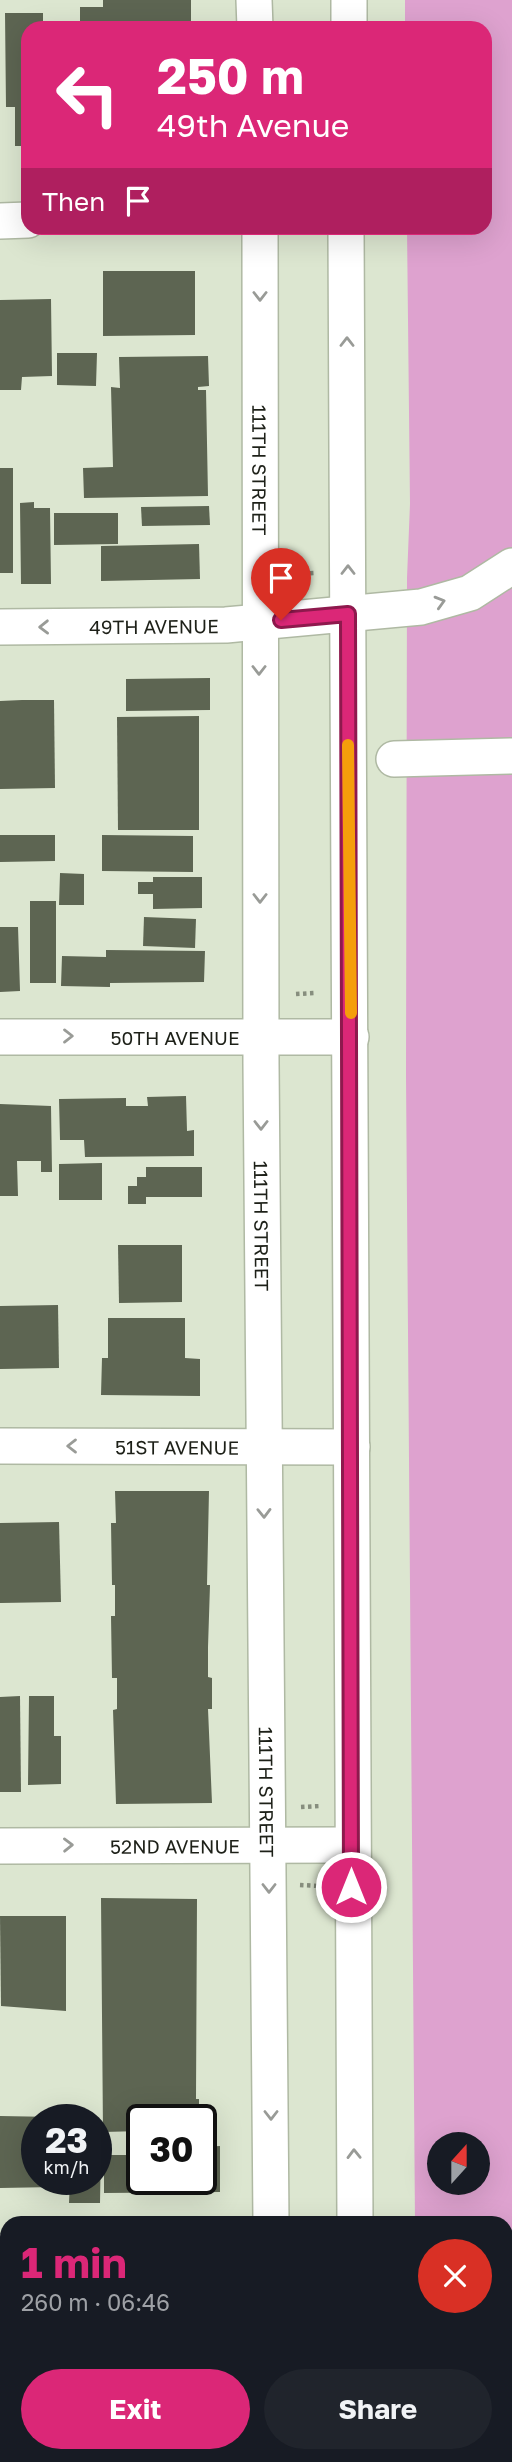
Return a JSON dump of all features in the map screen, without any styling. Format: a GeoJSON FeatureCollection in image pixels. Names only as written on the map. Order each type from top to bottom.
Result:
{"type":"FeatureCollection","features":[{"type":"Feature","properties":{"kind":"street"},"geometry":{"type":"LineString","coordinates":[[254,0],[255,21]]}},
{"type":"Feature","properties":{"kind":"street"},"geometry":{"type":"LineString","coordinates":[[349,0],[349,21]]}},
{"type":"Feature","properties":{"kind":"street"},"geometry":{"type":"LineString","coordinates":[[0,221],[21,220]]}},
{"type":"Feature","properties":{"kind":"street","name":"111TH STREET"},"geometry":{"type":"LineString","coordinates":[[260,235],[263,1445],[271,2216]]}},
{"type":"Feature","properties":{"kind":"street"},"geometry":{"type":"LineString","coordinates":[[346,235],[351,1037],[351,1845],[355,2216]]}},
{"type":"Feature","properties":{"kind":"street","name":"49TH AVENUE"},"geometry":{"type":"LineString","coordinates":[[0,628],[226,625],[421,607],[470,593],[512,566]]}},
{"type":"Feature","properties":{"kind":"street"},"geometry":{"type":"LineString","coordinates":[[394,759],[512,756]]}},
{"type":"Feature","properties":{"kind":"street","name":"50TH AVENUE"},"geometry":{"type":"LineString","coordinates":[[0,1037],[351,1037]]}},
{"type":"Feature","properties":{"kind":"street","name":"51ST AVENUE"},"geometry":{"type":"LineString","coordinates":[[0,1446],[352,1447]]}},
{"type":"Feature","properties":{"kind":"street","name":"52ND AVENUE"},"geometry":{"type":"LineString","coordinates":[[0,1846],[269,1843],[351,1845]]}},
{"type":"Feature","properties":{"kind":"street"},"geometry":{"type":"LineString","coordinates":[[271,2182],[285,2216]]}},
{"type":"Feature","properties":{"kind":"path"},"geometry":{"type":"LineString","coordinates":[[294,574],[319,573]]}},
{"type":"Feature","properties":{"kind":"path"},"geometry":{"type":"LineString","coordinates":[[288,994],[316,993]]}},
{"type":"Feature","properties":{"kind":"path"},"geometry":{"type":"LineString","coordinates":[[289,1807],[324,1806]]}},
{"type":"Feature","properties":{"kind":"path"},"geometry":{"type":"LineString","coordinates":[[289,1885],[327,1887]]}},
{"type":"Feature","properties":{"kind":"shaded area"},"geometry":{"type":"Polygon","coordinates":[[[405,0],[512,0],[512,2216],[415,2216],[406,1076],[407,578],[410,504],[407,235],[492,235],[492,21],[405,21],[405,0]]]}},
{"type":"Feature","properties":{"kind":"building"},"geometry":{"type":"Polygon","coordinates":[[[103,0],[191,0],[191,21],[80,21],[80,7],[103,7],[103,0]]]}},
{"type":"Feature","properties":{"kind":"building"},"geometry":{"type":"Polygon","coordinates":[[[5,13],[43,13],[43,21],[21,21],[21,146],[15,146],[15,107],[6,107],[5,13]]]}},
{"type":"Feature","properties":{"kind":"building"},"geometry":{"type":"Polygon","coordinates":[[[103,271],[195,271],[195,335],[103,336],[103,271]]]}},
{"type":"Feature","properties":{"kind":"building"},"geometry":{"type":"Polygon","coordinates":[[[51,299],[52,376],[22,377],[21,390],[0,390],[0,300],[51,299]]]}},
{"type":"Feature","properties":{"kind":"building"},"geometry":{"type":"Polygon","coordinates":[[[57,353],[97,353],[96,386],[57,385],[57,353]]]}},
{"type":"Feature","properties":{"kind":"building"},"geometry":{"type":"Polygon","coordinates":[[[208,356],[209,386],[198,387],[198,390],[206,390],[208,496],[84,498],[83,468],[113,467],[111,387],[120,388],[119,357],[208,356]]]}},
{"type":"Feature","properties":{"kind":"building"},"geometry":{"type":"Polygon","coordinates":[[[0,468],[13,468],[13,573],[0,573],[0,468]]]}},
{"type":"Feature","properties":{"kind":"building"},"geometry":{"type":"Polygon","coordinates":[[[34,502],[34,508],[50,508],[51,584],[21,584],[20,503],[34,502]]]}},
{"type":"Feature","properties":{"kind":"building"},"geometry":{"type":"Polygon","coordinates":[[[209,506],[210,525],[142,526],[141,507],[209,506]]]}},
{"type":"Feature","properties":{"kind":"building"},"geometry":{"type":"Polygon","coordinates":[[[54,513],[118,513],[118,544],[54,545],[54,513]]]}},
{"type":"Feature","properties":{"kind":"building"},"geometry":{"type":"Polygon","coordinates":[[[199,544],[200,579],[101,581],[101,546],[199,544]]]}},
{"type":"Feature","properties":{"kind":"building"},"geometry":{"type":"Polygon","coordinates":[[[210,678],[210,710],[126,711],[126,679],[210,678]]]}},
{"type":"Feature","properties":{"kind":"building"},"geometry":{"type":"Polygon","coordinates":[[[54,700],[55,788],[0,789],[0,701],[54,700]]]}},
{"type":"Feature","properties":{"kind":"building"},"geometry":{"type":"Polygon","coordinates":[[[199,716],[199,830],[118,830],[117,717],[199,716]]]}},
{"type":"Feature","properties":{"kind":"building"},"geometry":{"type":"Polygon","coordinates":[[[0,835],[55,835],[55,861],[0,862],[0,835]]]}},
{"type":"Feature","properties":{"kind":"building"},"geometry":{"type":"Polygon","coordinates":[[[102,835],[193,836],[193,872],[102,871],[102,835]]]}},
{"type":"Feature","properties":{"kind":"building"},"geometry":{"type":"Polygon","coordinates":[[[60,873],[84,874],[84,905],[59,905],[60,873]]]}},
{"type":"Feature","properties":{"kind":"building"},"geometry":{"type":"Polygon","coordinates":[[[153,877],[202,877],[202,908],[153,909],[153,894],[138,894],[138,882],[153,882],[153,877]]]}},
{"type":"Feature","properties":{"kind":"building"},"geometry":{"type":"Polygon","coordinates":[[[30,901],[56,901],[56,983],[30,983],[30,901]]]}},
{"type":"Feature","properties":{"kind":"building"},"geometry":{"type":"Polygon","coordinates":[[[144,917],[196,919],[195,948],[143,946],[144,917]]]}},
{"type":"Feature","properties":{"kind":"building"},"geometry":{"type":"Polygon","coordinates":[[[0,927],[18,927],[20,991],[0,992],[0,927]]]}},
{"type":"Feature","properties":{"kind":"building"},"geometry":{"type":"Polygon","coordinates":[[[106,950],[205,951],[204,982],[110,983],[110,987],[61,986],[62,956],[106,957],[106,950]]]}},
{"type":"Feature","properties":{"kind":"building"},"geometry":{"type":"Polygon","coordinates":[[[186,1096],[187,1131],[194,1130],[194,1156],[85,1157],[84,1140],[60,1140],[59,1099],[126,1098],[126,1106],[148,1106],[147,1097],[186,1096]]]}},
{"type":"Feature","properties":{"kind":"building"},"geometry":{"type":"Polygon","coordinates":[[[0,1104],[51,1106],[52,1172],[41,1172],[41,1161],[17,1161],[18,1196],[0,1196],[0,1104]]]}},
{"type":"Feature","properties":{"kind":"building"},"geometry":{"type":"Polygon","coordinates":[[[102,1163],[102,1200],[59,1200],[59,1164],[102,1163]]]}},
{"type":"Feature","properties":{"kind":"building"},"geometry":{"type":"Polygon","coordinates":[[[146,1167],[202,1167],[202,1197],[146,1197],[146,1204],[128,1204],[128,1186],[137,1186],[137,1177],[146,1177],[146,1167]]]}},
{"type":"Feature","properties":{"kind":"building"},"geometry":{"type":"Polygon","coordinates":[[[118,1245],[182,1245],[182,1302],[119,1303],[118,1245]]]}},
{"type":"Feature","properties":{"kind":"building"},"geometry":{"type":"Polygon","coordinates":[[[58,1305],[59,1368],[0,1369],[0,1306],[58,1305]]]}},
{"type":"Feature","properties":{"kind":"building"},"geometry":{"type":"Polygon","coordinates":[[[108,1318],[185,1318],[185,1358],[200,1359],[200,1396],[101,1395],[102,1358],[108,1358],[108,1318]]]}},
{"type":"Feature","properties":{"kind":"building"},"geometry":{"type":"Polygon","coordinates":[[[115,1491],[209,1491],[208,1677],[212,1678],[212,1709],[208,1709],[212,1803],[116,1804],[113,1710],[117,1709],[117,1678],[112,1678],[111,1616],[115,1616],[111,1523],[116,1523],[115,1491]]]}},
{"type":"Feature","properties":{"kind":"building"},"geometry":{"type":"Polygon","coordinates":[[[59,1522],[61,1602],[0,1603],[0,1523],[59,1522]]]}},
{"type":"Feature","properties":{"kind":"building"},"geometry":{"type":"Polygon","coordinates":[[[20,1696],[21,1792],[0,1792],[0,1697],[20,1696]]]}},
{"type":"Feature","properties":{"kind":"building"},"geometry":{"type":"Polygon","coordinates":[[[29,1696],[54,1696],[54,1736],[61,1736],[61,1784],[28,1785],[29,1696]]]}},
{"type":"Feature","properties":{"kind":"building"},"geometry":{"type":"Polygon","coordinates":[[[101,1898],[197,1899],[196,2099],[199,2099],[199,2104],[126,2104],[126,2131],[112,2132],[112,2104],[103,2104],[101,1898]]]}},
{"type":"Feature","properties":{"kind":"building"},"geometry":{"type":"Polygon","coordinates":[[[0,1916],[66,1916],[66,2011],[1,2006],[0,1916]]]}},
{"type":"Feature","properties":{"kind":"building"},"geometry":{"type":"Polygon","coordinates":[[[0,2116],[21,2116],[21,2188],[0,2188],[0,2116]]]}},
{"type":"Feature","properties":{"kind":"building"},"geometry":{"type":"Polygon","coordinates":[[[217,2146],[220,2146],[220,2192],[217,2192],[217,2146]]]}},
{"type":"Feature","properties":{"kind":"building"},"geometry":{"type":"Polygon","coordinates":[[[112,2155],[126,2155],[126,2193],[112,2193],[112,2155]]]}},
{"type":"Feature","properties":{"kind":"building"},"geometry":{"type":"Polygon","coordinates":[[[69,2195],[100,2195],[100,2203],[69,2203],[69,2195]]]}},
{"type":"Feature","properties":{"kind":"slow traffic"},"geometry":{"type":"LineString","coordinates":[[348,745],[351,1013]]}},
{"type":"Feature","properties":{"kind":"route"},"geometry":{"type":"LineString","coordinates":[[281,620],[348,614],[351,1887]]}}]}
